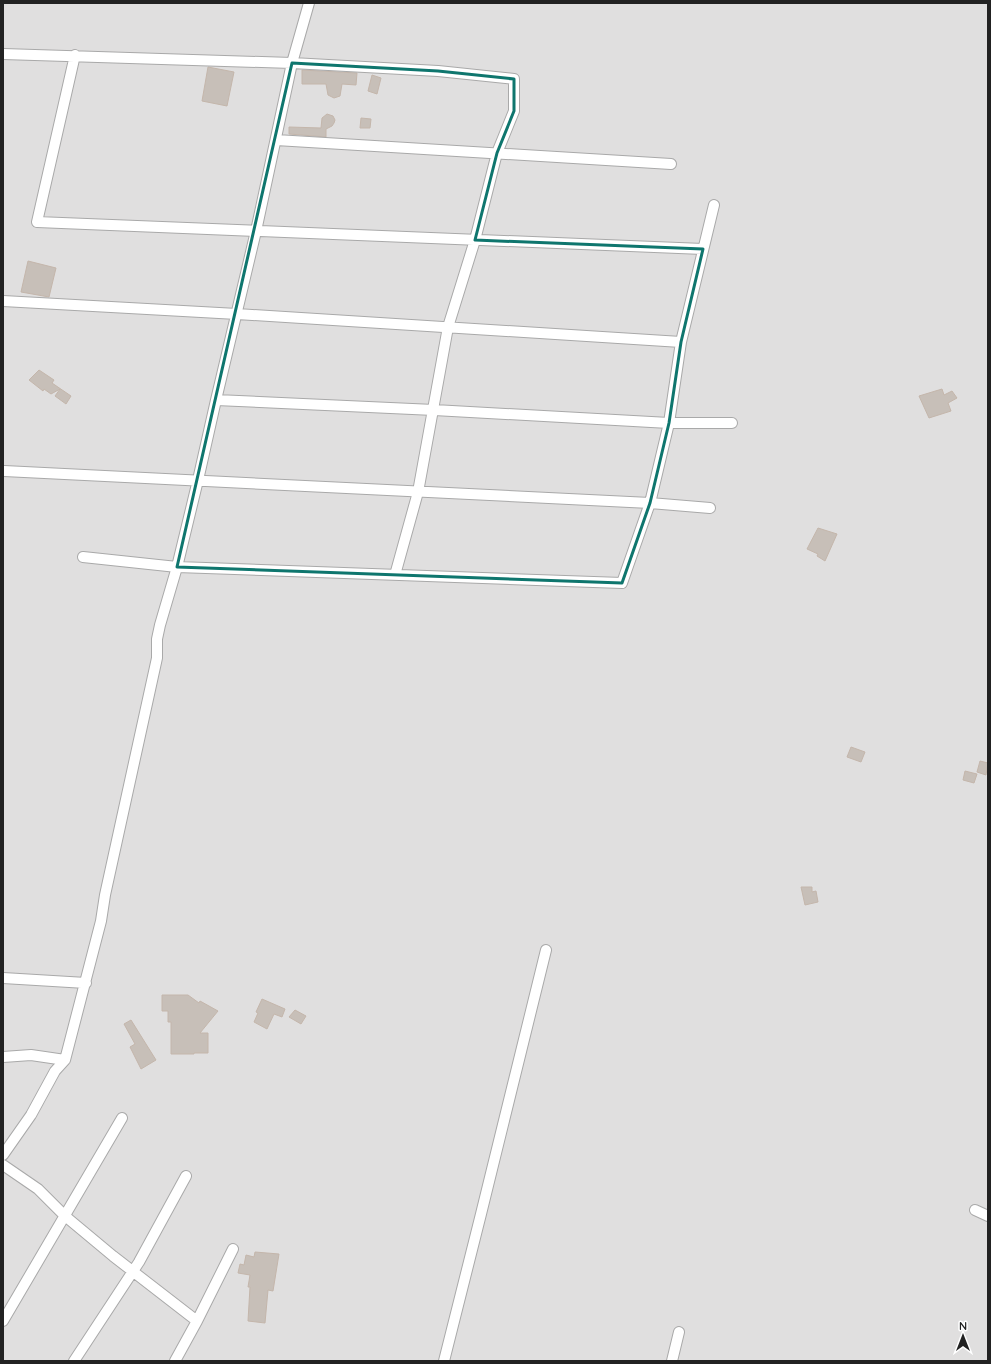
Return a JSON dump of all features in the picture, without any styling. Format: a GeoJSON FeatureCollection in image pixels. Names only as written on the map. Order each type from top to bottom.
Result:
{"type":"FeatureCollection","features":[{"type":"Feature","properties":{"kind":"street"},"geometry":{"type":"LineString","coordinates":[[3,1155],[31,1115],[55,1071],[66,1060],[101,921],[107,887],[157,658],[157,640],[160,625],[177,567],[198,480],[256,231],[292,63],[309,3]]}},
{"type":"Feature","properties":{"kind":"street"},"geometry":{"type":"LineString","coordinates":[[3,54],[75,55],[292,63],[458,72],[514,79],[514,111],[497,153],[475,240],[448,328],[418,492],[395,575]]}},
{"type":"Feature","properties":{"kind":"street"},"geometry":{"type":"LineString","coordinates":[[75,55],[37,222],[703,249]]}},
{"type":"Feature","properties":{"kind":"street"},"geometry":{"type":"LineString","coordinates":[[276,140],[671,164]]}},
{"type":"Feature","properties":{"kind":"street"},"geometry":{"type":"LineString","coordinates":[[83,556],[177,567],[622,583],[650,503],[669,423],[681,342],[714,205]]}},
{"type":"Feature","properties":{"kind":"street"},"geometry":{"type":"LineString","coordinates":[[3,301],[681,342]]}},
{"type":"Feature","properties":{"kind":"street"},"geometry":{"type":"LineString","coordinates":[[216,400],[669,423],[732,423]]}},
{"type":"Feature","properties":{"kind":"street"},"geometry":{"type":"LineString","coordinates":[[4,471],[650,503],[710,508]]}},
{"type":"Feature","properties":{"kind":"street"},"geometry":{"type":"LineString","coordinates":[[444,1361],[546,950]]}},
{"type":"Feature","properties":{"kind":"street"},"geometry":{"type":"LineString","coordinates":[[3,978],[86,983]]}},
{"type":"Feature","properties":{"kind":"street"},"geometry":{"type":"LineString","coordinates":[[3,1057],[31,1055],[66,1060]]}},
{"type":"Feature","properties":{"kind":"street"},"geometry":{"type":"LineString","coordinates":[[3,1321],[122,1118]]}},
{"type":"Feature","properties":{"kind":"street"},"geometry":{"type":"LineString","coordinates":[[3,1165],[38,1189],[64,1216],[112,1256],[197,1321]]}},
{"type":"Feature","properties":{"kind":"street"},"geometry":{"type":"LineString","coordinates":[[74,1361],[133,1271],[186,1176]]}},
{"type":"Feature","properties":{"kind":"street"},"geometry":{"type":"LineString","coordinates":[[975,1210],[988,1216]]}},
{"type":"Feature","properties":{"kind":"street"},"geometry":{"type":"LineString","coordinates":[[175,1361],[233,1249]]}},
{"type":"Feature","properties":{"kind":"street"},"geometry":{"type":"LineString","coordinates":[[672,1361],[679,1332]]}},
{"type":"Feature","properties":{"kind":"highlighted area"},"geometry":{"type":"Polygon","coordinates":[[[292,63],[438,71],[514,79],[514,111],[497,153],[475,240],[703,249],[681,342],[669,423],[650,503],[622,583],[177,567],[292,63]]]}},
{"type":"Feature","properties":{"kind":"shaded area"},"geometry":{"type":"Polygon","coordinates":[[[3,3],[988,3],[988,1361],[3,1361],[3,3]]]}},
{"type":"Feature","properties":{"kind":"building"},"geometry":{"type":"Polygon","coordinates":[[[208,67],[234,72],[227,106],[202,101],[208,67]]]}},
{"type":"Feature","properties":{"kind":"building"},"geometry":{"type":"Polygon","coordinates":[[[302,70],[357,73],[356,85],[342,84],[340,96],[334,98],[328,95],[326,84],[302,84],[302,70]]]}},
{"type":"Feature","properties":{"kind":"building"},"geometry":{"type":"Polygon","coordinates":[[[372,75],[381,78],[377,94],[368,91],[372,75]]]}},
{"type":"Feature","properties":{"kind":"building"},"geometry":{"type":"Polygon","coordinates":[[[327,114],[333,116],[335,120],[332,126],[326,129],[326,137],[289,134],[289,127],[321,128],[322,118],[327,114]]]}},
{"type":"Feature","properties":{"kind":"building"},"geometry":{"type":"Polygon","coordinates":[[[361,118],[371,119],[370,128],[360,128],[361,118]]]}},
{"type":"Feature","properties":{"kind":"building"},"geometry":{"type":"Polygon","coordinates":[[[28,261],[56,268],[49,297],[21,292],[28,261]]]}},
{"type":"Feature","properties":{"kind":"building"},"geometry":{"type":"Polygon","coordinates":[[[39,370],[54,380],[52,383],[71,396],[66,404],[55,396],[60,389],[51,394],[44,389],[43,391],[29,380],[39,370]]]}},
{"type":"Feature","properties":{"kind":"building"},"geometry":{"type":"Polygon","coordinates":[[[942,389],[944,395],[952,391],[957,398],[948,403],[951,411],[929,418],[919,396],[942,389]]]}},
{"type":"Feature","properties":{"kind":"building"},"geometry":{"type":"Polygon","coordinates":[[[818,528],[837,534],[825,561],[817,556],[818,554],[807,549],[818,528]]]}},
{"type":"Feature","properties":{"kind":"building"},"geometry":{"type":"Polygon","coordinates":[[[851,747],[865,752],[861,762],[847,757],[851,747]]]}},
{"type":"Feature","properties":{"kind":"building"},"geometry":{"type":"Polygon","coordinates":[[[980,761],[988,763],[986,775],[977,772],[980,761]]]}},
{"type":"Feature","properties":{"kind":"building"},"geometry":{"type":"Polygon","coordinates":[[[965,771],[977,774],[974,783],[963,780],[965,771]]]}},
{"type":"Feature","properties":{"kind":"building"},"geometry":{"type":"Polygon","coordinates":[[[801,887],[812,887],[812,892],[816,891],[818,902],[805,905],[801,887]]]}},
{"type":"Feature","properties":{"kind":"building"},"geometry":{"type":"Polygon","coordinates":[[[162,995],[188,995],[199,1003],[200,1001],[218,1011],[200,1033],[208,1033],[208,1053],[171,1054],[171,1022],[168,1022],[168,1011],[162,1011],[162,995]]]}},
{"type":"Feature","properties":{"kind":"building"},"geometry":{"type":"Polygon","coordinates":[[[262,999],[285,1009],[282,1017],[274,1014],[267,1029],[254,1022],[258,1013],[256,1012],[262,999]]]}},
{"type":"Feature","properties":{"kind":"building"},"geometry":{"type":"Polygon","coordinates":[[[295,1010],[306,1016],[301,1024],[289,1017],[295,1010]]]}},
{"type":"Feature","properties":{"kind":"building"},"geometry":{"type":"Polygon","coordinates":[[[131,1020],[156,1060],[141,1069],[130,1047],[135,1044],[124,1024],[131,1020]]]}},
{"type":"Feature","properties":{"kind":"building"},"geometry":{"type":"Polygon","coordinates":[[[255,1252],[279,1254],[273,1291],[268,1290],[265,1323],[248,1321],[250,1287],[248,1287],[250,1275],[238,1273],[240,1264],[244,1265],[246,1255],[254,1257],[255,1252]]]}}]}
